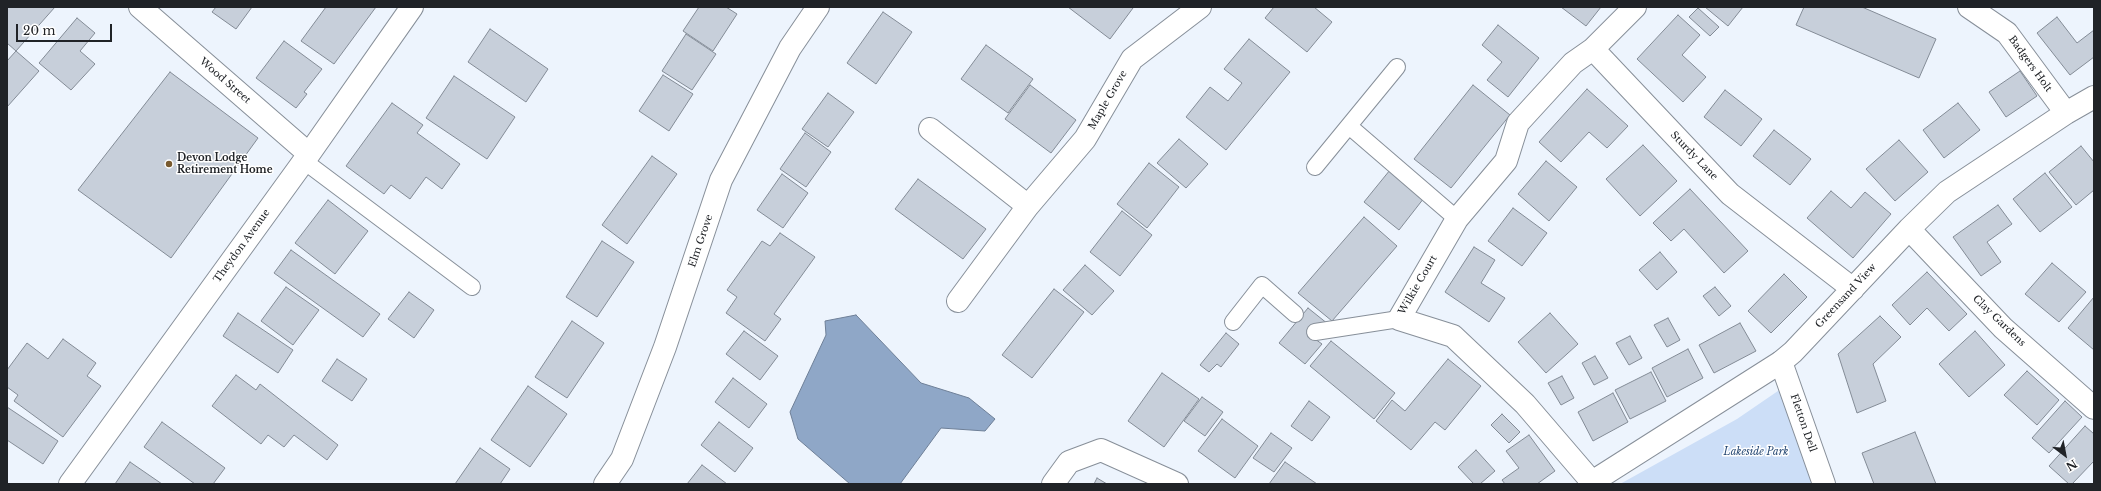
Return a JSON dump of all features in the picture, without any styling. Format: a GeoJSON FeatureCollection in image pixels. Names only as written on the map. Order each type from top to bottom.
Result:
{"type":"FeatureCollection","features":[{"type":"Feature","properties":{"kind":"street","name":"Wood Street"},"geometry":{"type":"LineString","coordinates":[[140,7],[306,158]]}},
{"type":"Feature","properties":{"kind":"street","name":"Theydon Avenue"},"geometry":{"type":"LineString","coordinates":[[70,484],[306,158],[412,7]]}},
{"type":"Feature","properties":{"kind":"street","name":"Elm Grove"},"geometry":{"type":"LineString","coordinates":[[605,484],[622,459],[665,347],[721,180],[790,48],[818,7]]}},
{"type":"Feature","properties":{"kind":"street","name":"Maple Grove"},"geometry":{"type":"LineString","coordinates":[[958,301],[1028,206],[1085,139],[1132,59],[1200,7]]}},
{"type":"Feature","properties":{"kind":"street"},"geometry":{"type":"LineString","coordinates":[[1593,50],[1635,7]]}},
{"type":"Feature","properties":{"kind":"street","name":"Badgers Holt"},"geometry":{"type":"LineString","coordinates":[[1969,7],[2007,33],[2066,113]]}},
{"type":"Feature","properties":{"kind":"street","name":"Wilkie Court"},"geometry":{"type":"LineString","coordinates":[[1591,483],[1525,404],[1453,336],[1399,319],[1458,219],[1506,160],[1518,123],[1573,63],[1593,50]]}},
{"type":"Feature","properties":{"kind":"street","name":"Sturdy Lane"},"geometry":{"type":"LineString","coordinates":[[1593,50],[1730,194],[1853,289]]}},
{"type":"Feature","properties":{"kind":"street","name":"Greensand View"},"geometry":{"type":"LineString","coordinates":[[1591,483],[1781,362],[1793,352],[1909,229],[1947,192],[2066,113],[2094,97]]}},
{"type":"Feature","properties":{"kind":"street"},"geometry":{"type":"LineString","coordinates":[[930,129],[1028,206]]}},
{"type":"Feature","properties":{"kind":"street","name":"Clay Gardens"},"geometry":{"type":"LineString","coordinates":[[1909,229],[2004,328],[2094,408]]}},
{"type":"Feature","properties":{"kind":"street","name":"Fletton Dell"},"geometry":{"type":"LineString","coordinates":[[1781,362],[1824,484]]}},
{"type":"Feature","properties":{"kind":"street"},"geometry":{"type":"LineString","coordinates":[[1053,484],[1069,462],[1101,450],[1177,484]]}},
{"type":"Feature","properties":{"kind":"lane"},"geometry":{"type":"LineString","coordinates":[[1315,167],[1397,67]]}},
{"type":"Feature","properties":{"kind":"lane"},"geometry":{"type":"LineString","coordinates":[[1349,126],[1458,219]]}},
{"type":"Feature","properties":{"kind":"lane"},"geometry":{"type":"LineString","coordinates":[[306,158],[472,287]]}},
{"type":"Feature","properties":{"kind":"lane"},"geometry":{"type":"LineString","coordinates":[[1233,322],[1262,285],[1295,314]]}},
{"type":"Feature","properties":{"kind":"lane"},"geometry":{"type":"LineString","coordinates":[[1315,332],[1399,319]]}},
{"type":"Feature","properties":{"kind":"green space","name":"Lakeside Park"},"geometry":{"type":"Polygon","coordinates":[[[1794,380],[1827,484],[1620,484],[1737,419],[1794,380]]]}},
{"type":"Feature","properties":{"kind":"shaded area"},"geometry":{"type":"Polygon","coordinates":[[[856,315],[921,383],[969,398],[995,419],[985,431],[941,428],[900,484],[850,484],[798,439],[790,412],[826,335],[825,321],[856,315]]]}},
{"type":"Feature","properties":{"kind":"building"},"geometry":{"type":"Polygon","coordinates":[[[7,7],[55,7],[16,51],[7,43],[7,7]]]}},
{"type":"Feature","properties":{"kind":"building"},"geometry":{"type":"Polygon","coordinates":[[[216,7],[252,7],[236,29],[212,12],[216,7]]]}},
{"type":"Feature","properties":{"kind":"building"},"geometry":{"type":"Polygon","coordinates":[[[326,7],[376,7],[334,64],[301,41],[326,7]]]}},
{"type":"Feature","properties":{"kind":"building"},"geometry":{"type":"Polygon","coordinates":[[[699,7],[726,7],[737,14],[713,51],[683,31],[699,7]]]}},
{"type":"Feature","properties":{"kind":"building"},"geometry":{"type":"Polygon","coordinates":[[[1068,7],[1131,7],[1133,8],[1110,39],[1068,7]]]}},
{"type":"Feature","properties":{"kind":"building"},"geometry":{"type":"Polygon","coordinates":[[[1274,7],[1314,7],[1332,22],[1307,52],[1265,18],[1274,7]]]}},
{"type":"Feature","properties":{"kind":"building"},"geometry":{"type":"Polygon","coordinates":[[[1561,7],[1601,7],[1586,26],[1561,7]]]}},
{"type":"Feature","properties":{"kind":"building"},"geometry":{"type":"Polygon","coordinates":[[[1705,7],[1743,7],[1728,26],[1705,7]]]}},
{"type":"Feature","properties":{"kind":"building"},"geometry":{"type":"Polygon","coordinates":[[[1804,7],[1862,7],[1936,39],[1919,78],[1796,25],[1804,7]]]}},
{"type":"Feature","properties":{"kind":"building"},"geometry":{"type":"Polygon","coordinates":[[[1698,8],[1719,27],[1710,36],[1689,17],[1698,8]]]}},
{"type":"Feature","properties":{"kind":"building"},"geometry":{"type":"Polygon","coordinates":[[[883,12],[912,32],[876,84],[847,63],[883,12]]]}},
{"type":"Feature","properties":{"kind":"building"},"geometry":{"type":"Polygon","coordinates":[[[1678,15],[1700,35],[1682,55],[1706,77],[1683,102],[1637,59],[1678,15]]]}},
{"type":"Feature","properties":{"kind":"building"},"geometry":{"type":"Polygon","coordinates":[[[2057,17],[2077,43],[2094,30],[2094,57],[2070,75],[2037,33],[2057,17]]]}},
{"type":"Feature","properties":{"kind":"building"},"geometry":{"type":"Polygon","coordinates":[[[77,18],[95,33],[80,51],[95,64],[71,90],[39,63],[77,18]]]}},
{"type":"Feature","properties":{"kind":"building"},"geometry":{"type":"Polygon","coordinates":[[[1498,25],[1539,58],[1508,97],[1487,80],[1502,62],[1482,45],[1498,25]]]}},
{"type":"Feature","properties":{"kind":"building"},"geometry":{"type":"Polygon","coordinates":[[[490,29],[548,69],[526,102],[468,62],[490,29]]]}},
{"type":"Feature","properties":{"kind":"building"},"geometry":{"type":"Polygon","coordinates":[[[686,34],[716,54],[692,90],[662,71],[686,34]]]}},
{"type":"Feature","properties":{"kind":"building"},"geometry":{"type":"Polygon","coordinates":[[[1249,39],[1290,72],[1226,150],[1186,117],[1210,87],[1228,101],[1242,83],[1224,69],[1249,39]]]}},
{"type":"Feature","properties":{"kind":"building"},"geometry":{"type":"Polygon","coordinates":[[[284,41],[322,69],[304,92],[307,94],[296,108],[256,78],[284,41]]]}},
{"type":"Feature","properties":{"kind":"building"},"geometry":{"type":"Polygon","coordinates":[[[986,45],[1033,79],[1008,113],[961,79],[986,45]]]}},
{"type":"Feature","properties":{"kind":"building"},"geometry":{"type":"Polygon","coordinates":[[[16,51],[39,71],[7,107],[7,61],[16,51]]]}},
{"type":"Feature","properties":{"kind":"building"},"geometry":{"type":"Polygon","coordinates":[[[2020,71],[2037,96],[2006,117],[1989,92],[2020,71]]]}},
{"type":"Feature","properties":{"kind":"building","name":"Devon Lodge Retirement Home"},"geometry":{"type":"Polygon","coordinates":[[[170,72],[258,138],[171,258],[78,190],[170,72]]]}},
{"type":"Feature","properties":{"kind":"building"},"geometry":{"type":"Polygon","coordinates":[[[663,75],[693,94],[669,131],[639,111],[663,75]]]}},
{"type":"Feature","properties":{"kind":"building"},"geometry":{"type":"Polygon","coordinates":[[[454,76],[515,117],[487,159],[426,118],[454,76]]]}},
{"type":"Feature","properties":{"kind":"building"},"geometry":{"type":"Polygon","coordinates":[[[1030,85],[1076,120],[1051,153],[1005,119],[1030,85]]]}},
{"type":"Feature","properties":{"kind":"building"},"geometry":{"type":"Polygon","coordinates":[[[1473,85],[1510,115],[1451,188],[1414,159],[1473,85]]]}},
{"type":"Feature","properties":{"kind":"building"},"geometry":{"type":"Polygon","coordinates":[[[1587,89],[1628,126],[1607,148],[1589,132],[1561,162],[1539,142],[1587,89]]]}},
{"type":"Feature","properties":{"kind":"building"},"geometry":{"type":"Polygon","coordinates":[[[1725,90],[1762,119],[1741,146],[1704,117],[1725,90]]]}},
{"type":"Feature","properties":{"kind":"building"},"geometry":{"type":"Polygon","coordinates":[[[828,93],[854,112],[828,147],[802,129],[828,93]]]}},
{"type":"Feature","properties":{"kind":"building"},"geometry":{"type":"Polygon","coordinates":[[[392,103],[423,125],[417,133],[460,164],[442,189],[426,177],[410,199],[391,185],[384,194],[346,166],[392,103]]]}},
{"type":"Feature","properties":{"kind":"building"},"geometry":{"type":"Polygon","coordinates":[[[1958,103],[1980,130],[1944,158],[1923,130],[1958,103]]]}},
{"type":"Feature","properties":{"kind":"building"},"geometry":{"type":"Polygon","coordinates":[[[1774,130],[1811,159],[1790,185],[1753,156],[1774,130]]]}},
{"type":"Feature","properties":{"kind":"building"},"geometry":{"type":"Polygon","coordinates":[[[805,133],[831,152],[806,187],[780,169],[805,133]]]}},
{"type":"Feature","properties":{"kind":"building"},"geometry":{"type":"Polygon","coordinates":[[[1179,139],[1208,164],[1186,188],[1157,163],[1179,139]]]}},
{"type":"Feature","properties":{"kind":"building"},"geometry":{"type":"Polygon","coordinates":[[[1899,140],[1928,172],[1895,201],[1866,169],[1899,140]]]}},
{"type":"Feature","properties":{"kind":"building"},"geometry":{"type":"Polygon","coordinates":[[[1643,145],[1677,181],[1640,216],[1606,179],[1643,145]]]}},
{"type":"Feature","properties":{"kind":"building"},"geometry":{"type":"Polygon","coordinates":[[[2081,146],[2094,162],[2094,190],[2076,205],[2049,172],[2081,146]]]}},
{"type":"Feature","properties":{"kind":"building"},"geometry":{"type":"Polygon","coordinates":[[[652,156],[677,174],[627,244],[602,225],[652,156]]]}},
{"type":"Feature","properties":{"kind":"building"},"geometry":{"type":"Polygon","coordinates":[[[1546,161],[1577,187],[1549,221],[1518,194],[1546,161]]]}},
{"type":"Feature","properties":{"kind":"building"},"geometry":{"type":"Polygon","coordinates":[[[1149,163],[1179,187],[1147,228],[1117,204],[1149,163]]]}},
{"type":"Feature","properties":{"kind":"building"},"geometry":{"type":"Polygon","coordinates":[[[1390,170],[1424,198],[1399,230],[1364,202],[1390,170]]]}},
{"type":"Feature","properties":{"kind":"building"},"geometry":{"type":"Polygon","coordinates":[[[2045,173],[2072,207],[2040,232],[2013,199],[2045,173]]]}},
{"type":"Feature","properties":{"kind":"building"},"geometry":{"type":"Polygon","coordinates":[[[782,174],[808,193],[783,228],[757,210],[782,174]]]}},
{"type":"Feature","properties":{"kind":"building"},"geometry":{"type":"Polygon","coordinates":[[[918,179],[986,229],[963,259],[895,209],[918,179]]]}},
{"type":"Feature","properties":{"kind":"building"},"geometry":{"type":"Polygon","coordinates":[[[1690,189],[1748,251],[1724,273],[1684,229],[1671,241],[1653,223],[1690,189]]]}},
{"type":"Feature","properties":{"kind":"building"},"geometry":{"type":"Polygon","coordinates":[[[1831,191],[1851,208],[1865,192],[1891,214],[1853,258],[1807,218],[1831,191]]]}},
{"type":"Feature","properties":{"kind":"building"},"geometry":{"type":"Polygon","coordinates":[[[328,200],[368,231],[335,274],[295,243],[328,200]]]}},
{"type":"Feature","properties":{"kind":"building"},"geometry":{"type":"Polygon","coordinates":[[[1998,205],[2012,224],[1987,242],[2001,262],[1981,276],[1953,237],[1998,205]]]}},
{"type":"Feature","properties":{"kind":"building"},"geometry":{"type":"Polygon","coordinates":[[[1513,208],[1547,233],[1522,266],[1488,241],[1513,208]]]}},
{"type":"Feature","properties":{"kind":"building"},"geometry":{"type":"Polygon","coordinates":[[[1122,211],[1152,235],[1120,276],[1090,252],[1122,211]]]}},
{"type":"Feature","properties":{"kind":"building"},"geometry":{"type":"Polygon","coordinates":[[[1364,217],[1397,246],[1332,321],[1298,293],[1364,217]]]}},
{"type":"Feature","properties":{"kind":"building"},"geometry":{"type":"Polygon","coordinates":[[[780,233],[815,257],[774,314],[781,319],[765,341],[726,313],[737,297],[727,290],[762,241],[770,246],[780,233]]]}},
{"type":"Feature","properties":{"kind":"building"},"geometry":{"type":"Polygon","coordinates":[[[602,241],[634,262],[597,317],[566,297],[602,241]]]}},
{"type":"Feature","properties":{"kind":"building"},"geometry":{"type":"Polygon","coordinates":[[[1474,247],[1495,260],[1481,283],[1505,298],[1489,322],[1445,292],[1474,247]]]}},
{"type":"Feature","properties":{"kind":"building"},"geometry":{"type":"Polygon","coordinates":[[[291,250],[380,314],[363,337],[274,273],[291,250]]]}},
{"type":"Feature","properties":{"kind":"building"},"geometry":{"type":"Polygon","coordinates":[[[1660,252],[1677,272],[1657,290],[1639,270],[1660,252]]]}},
{"type":"Feature","properties":{"kind":"building"},"geometry":{"type":"Polygon","coordinates":[[[2052,263],[2086,292],[2059,322],[2025,294],[2052,263]]]}},
{"type":"Feature","properties":{"kind":"building"},"geometry":{"type":"Polygon","coordinates":[[[1085,265],[1114,291],[1092,315],[1063,290],[1085,265]]]}},
{"type":"Feature","properties":{"kind":"building"},"geometry":{"type":"Polygon","coordinates":[[[1927,272],[1967,314],[1949,331],[1927,308],[1910,325],[1892,305],[1927,272]]]}},
{"type":"Feature","properties":{"kind":"building"},"geometry":{"type":"Polygon","coordinates":[[[1784,274],[1807,297],[1771,333],[1748,311],[1784,274]]]}},
{"type":"Feature","properties":{"kind":"building"},"geometry":{"type":"Polygon","coordinates":[[[286,287],[319,310],[293,345],[261,321],[286,287]]]}},
{"type":"Feature","properties":{"kind":"building"},"geometry":{"type":"Polygon","coordinates":[[[1715,287],[1731,306],[1719,316],[1703,296],[1715,287]]]}},
{"type":"Feature","properties":{"kind":"building"},"geometry":{"type":"Polygon","coordinates":[[[1054,289],[1084,312],[1032,378],[1002,355],[1054,289]]]}},
{"type":"Feature","properties":{"kind":"building"},"geometry":{"type":"Polygon","coordinates":[[[409,292],[434,310],[414,338],[388,319],[409,292]]]}},
{"type":"Feature","properties":{"kind":"building"},"geometry":{"type":"Polygon","coordinates":[[[2094,297],[2094,350],[2068,328],[2094,297]]]}},
{"type":"Feature","properties":{"kind":"building"},"geometry":{"type":"Polygon","coordinates":[[[1308,308],[1328,324],[1315,339],[1322,344],[1305,364],[1279,343],[1308,308]]]}},
{"type":"Feature","properties":{"kind":"building"},"geometry":{"type":"Polygon","coordinates":[[[238,313],[293,350],[278,373],[223,336],[238,313]]]}},
{"type":"Feature","properties":{"kind":"building"},"geometry":{"type":"Polygon","coordinates":[[[1550,313],[1578,344],[1546,373],[1518,342],[1550,313]]]}},
{"type":"Feature","properties":{"kind":"building"},"geometry":{"type":"Polygon","coordinates":[[[1880,316],[1901,337],[1873,364],[1886,401],[1857,413],[1838,354],[1880,316]]]}},
{"type":"Feature","properties":{"kind":"building"},"geometry":{"type":"Polygon","coordinates":[[[1668,318],[1680,340],[1667,347],[1654,325],[1668,318]]]}},
{"type":"Feature","properties":{"kind":"building"},"geometry":{"type":"Polygon","coordinates":[[[572,321],[604,343],[567,398],[535,377],[572,321]]]}},
{"type":"Feature","properties":{"kind":"building"},"geometry":{"type":"Polygon","coordinates":[[[1740,323],[1756,351],[1714,373],[1699,345],[1740,323]]]}},
{"type":"Feature","properties":{"kind":"building"},"geometry":{"type":"Polygon","coordinates":[[[744,331],[778,356],[760,380],[726,354],[744,331]]]}},
{"type":"Feature","properties":{"kind":"building"},"geometry":{"type":"Polygon","coordinates":[[[1975,331],[2005,365],[1969,397],[1939,364],[1975,331]]]}},
{"type":"Feature","properties":{"kind":"building"},"geometry":{"type":"Polygon","coordinates":[[[1226,333],[1239,344],[1221,367],[1217,364],[1209,372],[1200,365],[1226,333]]]}},
{"type":"Feature","properties":{"kind":"building"},"geometry":{"type":"Polygon","coordinates":[[[1630,336],[1642,358],[1629,365],[1616,343],[1630,336]]]}},
{"type":"Feature","properties":{"kind":"building"},"geometry":{"type":"Polygon","coordinates":[[[63,339],[96,363],[87,376],[101,386],[63,437],[14,401],[18,395],[7,387],[7,370],[27,343],[48,359],[63,339]]]}},
{"type":"Feature","properties":{"kind":"building"},"geometry":{"type":"Polygon","coordinates":[[[1331,341],[1395,393],[1374,419],[1310,366],[1331,341]]]}},
{"type":"Feature","properties":{"kind":"building"},"geometry":{"type":"Polygon","coordinates":[[[1688,349],[1703,378],[1667,397],[1652,368],[1688,349]]]}},
{"type":"Feature","properties":{"kind":"building"},"geometry":{"type":"Polygon","coordinates":[[[1595,356],[1608,378],[1594,385],[1582,363],[1595,356]]]}},
{"type":"Feature","properties":{"kind":"building"},"geometry":{"type":"Polygon","coordinates":[[[337,359],[367,379],[352,401],[322,381],[337,359]]]}},
{"type":"Feature","properties":{"kind":"building"},"geometry":{"type":"Polygon","coordinates":[[[1448,359],[1481,386],[1445,430],[1435,422],[1411,450],[1376,421],[1392,400],[1405,411],[1448,359]]]}},
{"type":"Feature","properties":{"kind":"building"},"geometry":{"type":"Polygon","coordinates":[[[2027,371],[2059,400],[2037,425],[2004,395],[2027,371]]]}},
{"type":"Feature","properties":{"kind":"building"},"geometry":{"type":"Polygon","coordinates":[[[1651,372],[1666,401],[1630,419],[1615,390],[1651,372]]]}},
{"type":"Feature","properties":{"kind":"building"},"geometry":{"type":"Polygon","coordinates":[[[1162,373],[1199,399],[1164,447],[1128,421],[1162,373]]]}},
{"type":"Feature","properties":{"kind":"building"},"geometry":{"type":"Polygon","coordinates":[[[236,375],[256,390],[260,384],[338,445],[327,460],[294,435],[284,447],[268,435],[261,444],[212,406],[236,375]]]}},
{"type":"Feature","properties":{"kind":"building"},"geometry":{"type":"Polygon","coordinates":[[[1562,376],[1574,398],[1561,405],[1548,383],[1562,376]]]}},
{"type":"Feature","properties":{"kind":"building"},"geometry":{"type":"Polygon","coordinates":[[[733,378],[767,404],[749,428],[715,402],[733,378]]]}},
{"type":"Feature","properties":{"kind":"building"},"geometry":{"type":"Polygon","coordinates":[[[528,386],[567,414],[530,467],[491,440],[528,386]]]}},
{"type":"Feature","properties":{"kind":"building"},"geometry":{"type":"Polygon","coordinates":[[[1613,393],[1628,422],[1593,441],[1578,412],[1613,393]]]}},
{"type":"Feature","properties":{"kind":"building"},"geometry":{"type":"Polygon","coordinates":[[[1202,397],[1223,412],[1205,436],[1184,421],[1202,397]]]}},
{"type":"Feature","properties":{"kind":"building"},"geometry":{"type":"Polygon","coordinates":[[[1309,401],[1330,417],[1312,441],[1291,426],[1309,401]]]}},
{"type":"Feature","properties":{"kind":"building"},"geometry":{"type":"Polygon","coordinates":[[[2065,401],[2082,417],[2049,453],[2032,438],[2065,401]]]}},
{"type":"Feature","properties":{"kind":"building"},"geometry":{"type":"Polygon","coordinates":[[[7,407],[58,441],[43,464],[7,440],[7,407]]]}},
{"type":"Feature","properties":{"kind":"building"},"geometry":{"type":"Polygon","coordinates":[[[1502,414],[1520,432],[1509,443],[1491,425],[1502,414]]]}},
{"type":"Feature","properties":{"kind":"building"},"geometry":{"type":"Polygon","coordinates":[[[1222,419],[1258,446],[1235,478],[1198,451],[1222,419]]]}},
{"type":"Feature","properties":{"kind":"building"},"geometry":{"type":"Polygon","coordinates":[[[162,422],[225,468],[213,484],[195,484],[144,447],[162,422]]]}},
{"type":"Feature","properties":{"kind":"building"},"geometry":{"type":"Polygon","coordinates":[[[719,422],[753,448],[735,472],[701,445],[719,422]]]}},
{"type":"Feature","properties":{"kind":"building"},"geometry":{"type":"Polygon","coordinates":[[[2085,426],[2094,434],[2094,461],[2072,484],[2069,484],[2049,466],[2085,426]]]}},
{"type":"Feature","properties":{"kind":"building"},"geometry":{"type":"Polygon","coordinates":[[[1915,432],[1936,484],[1874,484],[1862,453],[1915,432]]]}},
{"type":"Feature","properties":{"kind":"building"},"geometry":{"type":"Polygon","coordinates":[[[1271,433],[1292,448],[1274,472],[1253,458],[1271,433]]]}},
{"type":"Feature","properties":{"kind":"building"},"geometry":{"type":"Polygon","coordinates":[[[1529,435],[1555,471],[1537,484],[1505,484],[1502,480],[1519,468],[1506,451],[1529,435]]]}},
{"type":"Feature","properties":{"kind":"building"},"geometry":{"type":"Polygon","coordinates":[[[480,448],[510,469],[500,484],[455,484],[480,448]]]}},
{"type":"Feature","properties":{"kind":"building"},"geometry":{"type":"Polygon","coordinates":[[[1476,450],[1495,471],[1480,484],[1474,484],[1458,467],[1476,450]]]}},
{"type":"Feature","properties":{"kind":"building"},"geometry":{"type":"Polygon","coordinates":[[[130,462],[162,484],[115,484],[130,462]]]}},
{"type":"Feature","properties":{"kind":"building"},"geometry":{"type":"Polygon","coordinates":[[[1285,462],[1317,484],[1269,484],[1285,462]]]}},
{"type":"Feature","properties":{"kind":"building"},"geometry":{"type":"Polygon","coordinates":[[[702,465],[727,484],[687,484],[702,465]]]}},
{"type":"Feature","properties":{"kind":"building"},"geometry":{"type":"Polygon","coordinates":[[[1097,478],[1107,484],[1094,484],[1097,478]]]}},
{"type":"Feature","properties":{"kind":"place","name":"Devon Lodge Retirement Home"},"geometry":{"type":"Point","coordinates":[169,164]}}]}
